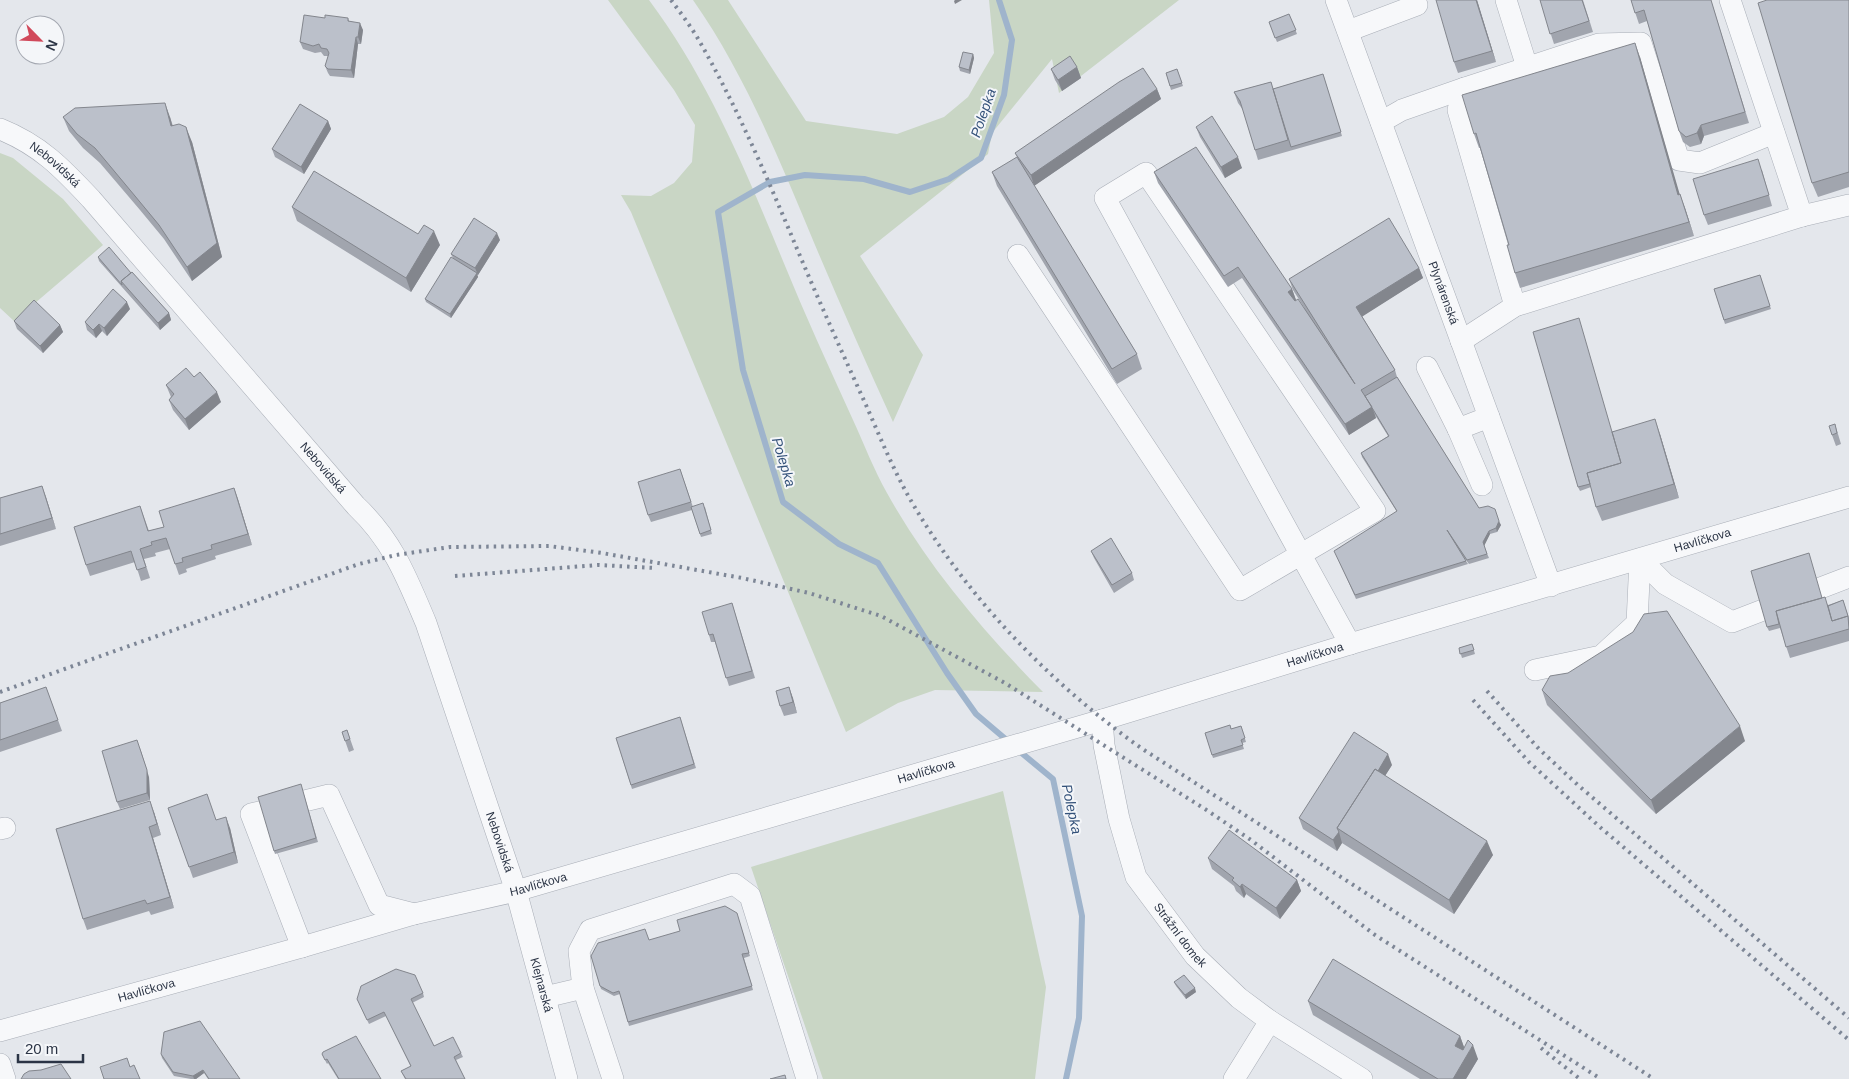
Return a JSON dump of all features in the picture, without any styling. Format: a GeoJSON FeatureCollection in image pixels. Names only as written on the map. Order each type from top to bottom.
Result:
{"type":"FeatureCollection","features":[{"type":"Feature","properties":{"kind":"street","name":"Plynárenská"},"geometry":{"type":"LineString","coordinates":[[1336,0],[1551,586]]}},
{"type":"Feature","properties":{"kind":"street"},"geometry":{"type":"LineString","coordinates":[[1348,31],[1417,5],[1416,0]]}},
{"type":"Feature","properties":{"kind":"street"},"geometry":{"type":"LineString","coordinates":[[1506,0],[1527,68]]}},
{"type":"Feature","properties":{"kind":"street"},"geometry":{"type":"LineString","coordinates":[[1730,0],[1802,216]]}},
{"type":"Feature","properties":{"kind":"street"},"geometry":{"type":"LineString","coordinates":[[1381,122],[1407,108],[1600,44],[1641,43],[1679,160],[1700,162],[1774,133]]}},
{"type":"Feature","properties":{"kind":"street"},"geometry":{"type":"LineString","coordinates":[[1465,88],[1458,110],[1515,306]]}},
{"type":"Feature","properties":{"kind":"street","name":"Nebovidská"},"geometry":{"type":"LineString","coordinates":[[0,129],[21,138],[58,164],[85,192],[343,491],[370,519],[390,545],[426,623],[516,891]]}},
{"type":"Feature","properties":{"kind":"street"},"geometry":{"type":"LineString","coordinates":[[1018,255],[1240,590],[1301,555],[1375,511],[1146,173],[1105,198],[1301,555],[1350,644]]}},
{"type":"Feature","properties":{"kind":"street"},"geometry":{"type":"LineString","coordinates":[[1461,341],[1515,306],[1802,216],[1849,205]]}},
{"type":"Feature","properties":{"kind":"street"},"geometry":{"type":"LineString","coordinates":[[1427,367],[1458,429],[1482,485]]}},
{"type":"Feature","properties":{"kind":"street"},"geometry":{"type":"LineString","coordinates":[[1458,429],[1489,417]]}},
{"type":"Feature","properties":{"kind":"street","name":"Havlíčkova"},"geometry":{"type":"LineString","coordinates":[[0,1032],[414,914],[516,891],[1102,720],[1350,644],[1849,498]]}},
{"type":"Feature","properties":{"kind":"street"},"geometry":{"type":"LineString","coordinates":[[1640,559],[1665,584],[1732,622],[1849,577]]}},
{"type":"Feature","properties":{"kind":"street"},"geometry":{"type":"LineString","coordinates":[[1535,670],[1601,656],[1637,623],[1640,559]]}},
{"type":"Feature","properties":{"kind":"street","name":"Strážní domek"},"geometry":{"type":"LineString","coordinates":[[1102,720],[1104,745],[1119,819],[1136,877],[1195,956],[1239,998],[1270,1021],[1362,1079]]}},
{"type":"Feature","properties":{"kind":"street"},"geometry":{"type":"LineString","coordinates":[[302,947],[251,814],[329,795],[379,905],[414,914]]}},
{"type":"Feature","properties":{"kind":"street"},"geometry":{"type":"LineString","coordinates":[[613,1079],[583,988],[578,951],[590,930],[734,884],[750,896],[807,1079]]}},
{"type":"Feature","properties":{"kind":"street","name":"Klejnarská"},"geometry":{"type":"LineString","coordinates":[[516,891],[567,1079]]}},
{"type":"Feature","properties":{"kind":"street"},"geometry":{"type":"LineString","coordinates":[[545,996],[583,988]]}},
{"type":"Feature","properties":{"kind":"street"},"geometry":{"type":"LineString","coordinates":[[1234,1079],[1270,1021]]}},
{"type":"Feature","properties":{"kind":"street"},"geometry":{"type":"LineString","coordinates":[[0,1064],[5,1079]]}},
{"type":"Feature","properties":{"kind":"green space"},"geometry":{"type":"Polygon","coordinates":[[[608,0],[649,0],[690,61],[740,160],[808,321],[887,493],[920,547],[958,598],[1043,692],[935,690],[898,703],[846,732],[631,212],[621,195],[651,196],[674,183],[692,162],[695,125],[674,90],[608,0]]]}},
{"type":"Feature","properties":{"kind":"green space"},"geometry":{"type":"Polygon","coordinates":[[[693,0],[728,0],[806,121],[897,134],[944,117],[968,97],[994,53],[989,0],[1179,0],[1059,93],[1052,59],[992,133],[988,154],[860,256],[923,355],[893,422],[760,119],[729,58],[693,0]]]}},
{"type":"Feature","properties":{"kind":"green space"},"geometry":{"type":"Polygon","coordinates":[[[0,153],[13,158],[63,199],[103,245],[14,321],[0,308],[0,153]]]}},
{"type":"Feature","properties":{"kind":"green space"},"geometry":{"type":"Polygon","coordinates":[[[1003,791],[1046,987],[1035,1079],[823,1079],[751,867],[1003,791]]]}},
{"type":"Feature","properties":{"kind":"building"},"geometry":{"type":"Polygon","coordinates":[[[1436,0],[1476,0],[1492,51],[1454,62],[1436,0]]]}},
{"type":"Feature","properties":{"kind":"building"},"geometry":{"type":"Polygon","coordinates":[[[1540,0],[1582,0],[1589,21],[1550,34],[1540,0]]]}},
{"type":"Feature","properties":{"kind":"building"},"geometry":{"type":"Polygon","coordinates":[[[1631,0],[1711,0],[1745,112],[1701,125],[1697,133],[1686,137],[1679,131],[1644,10],[1635,13],[1631,0]]]}},
{"type":"Feature","properties":{"kind":"building"},"geometry":{"type":"Polygon","coordinates":[[[1767,0],[1849,0],[1849,172],[1812,183],[1758,3],[1767,0]]]}},
{"type":"Feature","properties":{"kind":"building"},"geometry":{"type":"Polygon","coordinates":[[[1289,14],[1296,30],[1275,38],[1269,22],[1289,14]]]}},
{"type":"Feature","properties":{"kind":"building"},"geometry":{"type":"Polygon","coordinates":[[[304,15],[325,18],[325,15],[348,18],[348,21],[360,23],[351,70],[328,69],[325,66],[329,53],[327,49],[321,48],[319,44],[313,46],[300,42],[304,15]]]}},
{"type":"Feature","properties":{"kind":"building"},"geometry":{"type":"Polygon","coordinates":[[[1635,43],[1678,195],[1680,194],[1689,222],[1515,273],[1507,245],[1509,245],[1476,133],[1474,134],[1462,95],[1635,43]]]}},
{"type":"Feature","properties":{"kind":"building"},"geometry":{"type":"Polygon","coordinates":[[[963,52],[973,54],[969,70],[959,67],[963,52]]]}},
{"type":"Feature","properties":{"kind":"building"},"geometry":{"type":"Polygon","coordinates":[[[1070,56],[1077,67],[1058,80],[1051,69],[1070,56]]]}},
{"type":"Feature","properties":{"kind":"building"},"geometry":{"type":"Polygon","coordinates":[[[1143,68],[1157,89],[1031,175],[1015,153],[1119,82],[1143,68]]]}},
{"type":"Feature","properties":{"kind":"building"},"geometry":{"type":"Polygon","coordinates":[[[1177,69],[1182,83],[1170,86],[1166,73],[1177,69]]]}},
{"type":"Feature","properties":{"kind":"building"},"geometry":{"type":"Polygon","coordinates":[[[1323,74],[1341,132],[1291,147],[1273,89],[1323,74]]]}},
{"type":"Feature","properties":{"kind":"building"},"geometry":{"type":"Polygon","coordinates":[[[1271,82],[1288,140],[1255,150],[1240,101],[1234,92],[1271,82]]]}},
{"type":"Feature","properties":{"kind":"building"},"geometry":{"type":"Polygon","coordinates":[[[165,103],[171,126],[179,124],[186,127],[217,243],[187,267],[159,225],[95,148],[77,134],[63,117],[75,108],[165,103]]]}},
{"type":"Feature","properties":{"kind":"building"},"geometry":{"type":"Polygon","coordinates":[[[300,104],[328,121],[301,167],[272,149],[300,104]]]}},
{"type":"Feature","properties":{"kind":"building"},"geometry":{"type":"Polygon","coordinates":[[[1212,116],[1238,157],[1221,167],[1196,127],[1212,116]]]}},
{"type":"Feature","properties":{"kind":"building"},"geometry":{"type":"Polygon","coordinates":[[[1196,147],[1292,289],[1288,292],[1295,301],[1298,299],[1355,384],[1289,279],[1389,218],[1419,268],[1356,307],[1395,370],[1361,390],[1372,407],[1345,424],[1238,267],[1224,276],[1154,172],[1196,147]]]}},
{"type":"Feature","properties":{"kind":"building"},"geometry":{"type":"Polygon","coordinates":[[[1017,157],[1137,354],[1112,369],[992,172],[1017,157]]]}},
{"type":"Feature","properties":{"kind":"building"},"geometry":{"type":"Polygon","coordinates":[[[1758,159],[1769,195],[1704,215],[1693,179],[1758,159]]]}},
{"type":"Feature","properties":{"kind":"building"},"geometry":{"type":"Polygon","coordinates":[[[314,171],[418,234],[424,225],[434,231],[406,278],[292,207],[314,171]]]}},
{"type":"Feature","properties":{"kind":"building"},"geometry":{"type":"Polygon","coordinates":[[[474,218],[497,233],[475,268],[451,254],[474,218]]]}},
{"type":"Feature","properties":{"kind":"building"},"geometry":{"type":"Polygon","coordinates":[[[109,247],[131,273],[121,281],[122,285],[98,257],[109,247]]]}},
{"type":"Feature","properties":{"kind":"building"},"geometry":{"type":"Polygon","coordinates":[[[451,257],[477,273],[450,314],[425,299],[451,257]]]}},
{"type":"Feature","properties":{"kind":"building"},"geometry":{"type":"Polygon","coordinates":[[[132,272],[169,313],[158,323],[121,281],[132,272]]]}},
{"type":"Feature","properties":{"kind":"building"},"geometry":{"type":"Polygon","coordinates":[[[1760,275],[1770,306],[1724,320],[1714,289],[1760,275]]]}},
{"type":"Feature","properties":{"kind":"building"},"geometry":{"type":"Polygon","coordinates":[[[113,289],[127,302],[104,328],[99,324],[93,330],[85,322],[113,289]]]}},
{"type":"Feature","properties":{"kind":"building"},"geometry":{"type":"Polygon","coordinates":[[[34,300],[60,325],[40,346],[14,321],[34,300]]]}},
{"type":"Feature","properties":{"kind":"building"},"geometry":{"type":"Polygon","coordinates":[[[1579,318],[1621,463],[1587,473],[1590,484],[1578,487],[1533,332],[1579,318]]]}},
{"type":"Feature","properties":{"kind":"building"},"geometry":{"type":"Polygon","coordinates":[[[186,368],[194,377],[200,372],[217,392],[185,419],[169,400],[174,394],[166,385],[186,368]]]}},
{"type":"Feature","properties":{"kind":"building"},"geometry":{"type":"Polygon","coordinates":[[[1397,377],[1479,508],[1488,506],[1495,509],[1499,521],[1496,528],[1489,531],[1483,542],[1487,554],[1467,560],[1447,530],[1466,561],[1355,595],[1334,551],[1397,511],[1361,453],[1389,436],[1365,396],[1397,377]]]}},
{"type":"Feature","properties":{"kind":"building"},"geometry":{"type":"Polygon","coordinates":[[[1655,419],[1674,484],[1596,507],[1587,473],[1621,463],[1612,432],[1655,419]]]}},
{"type":"Feature","properties":{"kind":"building"},"geometry":{"type":"Polygon","coordinates":[[[1835,424],[1837,433],[1832,435],[1829,426],[1835,424]]]}},
{"type":"Feature","properties":{"kind":"building"},"geometry":{"type":"Polygon","coordinates":[[[680,469],[691,502],[648,515],[638,482],[680,469]]]}},
{"type":"Feature","properties":{"kind":"building"},"geometry":{"type":"Polygon","coordinates":[[[42,486],[52,518],[0,534],[0,498],[42,486]]]}},
{"type":"Feature","properties":{"kind":"building"},"geometry":{"type":"Polygon","coordinates":[[[234,488],[248,534],[211,545],[212,549],[182,558],[183,562],[175,564],[166,538],[151,542],[152,545],[140,549],[146,567],[137,570],[131,551],[86,565],[74,527],[140,506],[148,531],[164,527],[159,511],[234,488]]]}},
{"type":"Feature","properties":{"kind":"building"},"geometry":{"type":"Polygon","coordinates":[[[703,503],[711,530],[700,534],[691,507],[703,503]]]}},
{"type":"Feature","properties":{"kind":"building"},"geometry":{"type":"Polygon","coordinates":[[[1111,538],[1132,573],[1112,585],[1091,551],[1111,538]]]}},
{"type":"Feature","properties":{"kind":"building"},"geometry":{"type":"Polygon","coordinates":[[[1809,553],[1822,598],[1776,611],[1779,624],[1767,627],[1751,571],[1809,553]]]}},
{"type":"Feature","properties":{"kind":"building"},"geometry":{"type":"Polygon","coordinates":[[[1825,597],[1832,621],[1848,616],[1849,629],[1786,647],[1776,611],[1825,597]]]}},
{"type":"Feature","properties":{"kind":"building"},"geometry":{"type":"Polygon","coordinates":[[[1843,600],[1848,616],[1832,621],[1828,606],[1843,600]]]}},
{"type":"Feature","properties":{"kind":"building"},"geometry":{"type":"Polygon","coordinates":[[[732,603],[752,671],[726,678],[713,634],[709,635],[702,612],[732,603]]]}},
{"type":"Feature","properties":{"kind":"building"},"geometry":{"type":"Polygon","coordinates":[[[1667,611],[1740,726],[1651,800],[1542,690],[1550,676],[1568,673],[1633,632],[1644,614],[1667,611]]]}},
{"type":"Feature","properties":{"kind":"building"},"geometry":{"type":"Polygon","coordinates":[[[1472,644],[1474,650],[1460,654],[1459,648],[1472,644]]]}},
{"type":"Feature","properties":{"kind":"building"},"geometry":{"type":"Polygon","coordinates":[[[46,687],[58,720],[0,740],[0,703],[46,687]]]}},
{"type":"Feature","properties":{"kind":"building"},"geometry":{"type":"Polygon","coordinates":[[[789,687],[793,702],[780,706],[776,691],[789,687]]]}},
{"type":"Feature","properties":{"kind":"building"},"geometry":{"type":"Polygon","coordinates":[[[680,717],[694,764],[631,785],[616,738],[680,717]]]}},
{"type":"Feature","properties":{"kind":"building"},"geometry":{"type":"Polygon","coordinates":[[[1230,725],[1231,729],[1241,726],[1245,738],[1241,740],[1243,745],[1212,755],[1205,733],[1230,725]]]}},
{"type":"Feature","properties":{"kind":"building"},"geometry":{"type":"Polygon","coordinates":[[[347,730],[350,739],[345,741],[342,732],[347,730]]]}},
{"type":"Feature","properties":{"kind":"building"},"geometry":{"type":"Polygon","coordinates":[[[1354,732],[1388,754],[1378,771],[1375,769],[1337,828],[1339,832],[1333,840],[1299,818],[1354,732]]]}},
{"type":"Feature","properties":{"kind":"building"},"geometry":{"type":"Polygon","coordinates":[[[137,740],[147,770],[147,793],[117,802],[102,751],[137,740]]]}},
{"type":"Feature","properties":{"kind":"building"},"geometry":{"type":"Polygon","coordinates":[[[1375,769],[1487,841],[1449,900],[1337,828],[1375,769]]]}},
{"type":"Feature","properties":{"kind":"building"},"geometry":{"type":"Polygon","coordinates":[[[301,784],[316,838],[274,851],[258,797],[301,784]]]}},
{"type":"Feature","properties":{"kind":"building"},"geometry":{"type":"Polygon","coordinates":[[[207,794],[216,820],[226,817],[234,852],[189,867],[168,808],[207,794]]]}},
{"type":"Feature","properties":{"kind":"building"},"geometry":{"type":"Polygon","coordinates":[[[150,801],[157,824],[149,827],[170,897],[147,904],[145,900],[83,919],[56,829],[150,801]]]}},
{"type":"Feature","properties":{"kind":"building"},"geometry":{"type":"Polygon","coordinates":[[[1229,830],[1297,880],[1276,908],[1242,884],[1240,887],[1232,880],[1234,878],[1208,858],[1229,830]]]}},
{"type":"Feature","properties":{"kind":"building"},"geometry":{"type":"Polygon","coordinates":[[[725,906],[737,913],[749,953],[742,954],[752,986],[628,1022],[619,991],[613,993],[600,986],[591,956],[598,943],[645,929],[649,940],[680,931],[677,920],[725,906]]]}},
{"type":"Feature","properties":{"kind":"building"},"geometry":{"type":"Polygon","coordinates":[[[1333,959],[1460,1036],[1455,1046],[1463,1050],[1468,1040],[1473,1045],[1453,1079],[1438,1079],[1308,1001],[1333,959]]]}},
{"type":"Feature","properties":{"kind":"building"},"geometry":{"type":"Polygon","coordinates":[[[396,969],[415,975],[423,993],[411,999],[434,1046],[453,1037],[461,1053],[454,1057],[465,1079],[406,1079],[401,1071],[411,1066],[384,1012],[367,1020],[357,999],[361,986],[396,969]]]}},
{"type":"Feature","properties":{"kind":"building"},"geometry":{"type":"Polygon","coordinates":[[[1184,975],[1195,988],[1185,995],[1174,982],[1184,975]]]}},
{"type":"Feature","properties":{"kind":"building"},"geometry":{"type":"Polygon","coordinates":[[[200,1021],[240,1079],[209,1079],[203,1070],[193,1076],[173,1072],[161,1054],[164,1032],[200,1021]]]}},
{"type":"Feature","properties":{"kind":"building"},"geometry":{"type":"Polygon","coordinates":[[[356,1036],[381,1079],[339,1079],[327,1059],[325,1060],[323,1052],[356,1036]]]}},
{"type":"Feature","properties":{"kind":"building"},"geometry":{"type":"Polygon","coordinates":[[[127,1058],[130,1067],[134,1065],[140,1079],[104,1079],[100,1067],[127,1058]]]}},
{"type":"Feature","properties":{"kind":"building"},"geometry":{"type":"Polygon","coordinates":[[[61,1064],[71,1079],[21,1079],[29,1071],[41,1070],[61,1064]]]}},
{"type":"Feature","properties":{"kind":"building"},"geometry":{"type":"Polygon","coordinates":[[[785,1075],[786,1079],[770,1079],[785,1075]]]}},
{"type":"Feature","properties":{"kind":"waterway","name":"Polepka"},"geometry":{"type":"LineString","coordinates":[[999,0],[1012,40],[1004,95],[981,158],[949,179],[910,192],[864,179],[805,175],[770,182],[718,212],[743,370],[783,502],[839,544],[878,563],[947,673],[976,714],[1009,742]]}},
{"type":"Feature","properties":{"kind":"waterway","name":"Polepka"},"geometry":{"type":"LineString","coordinates":[[1018,750],[1053,779],[1082,916],[1079,1018],[1066,1079]]}},
{"type":"Feature","properties":{"kind":"railway"},"geometry":{"type":"LineString","coordinates":[[671,0],[697,37],[735,109],[904,488],[957,570],[1012,636],[1074,695],[1141,748],[1654,1079]]}},
{"type":"Feature","properties":{"kind":"railway"},"geometry":{"type":"LineString","coordinates":[[0,692],[359,564],[396,555],[450,547],[549,546],[602,553],[742,578],[809,593],[881,616],[1005,683],[1208,811],[1251,840],[1375,935],[1601,1079]]}},
{"type":"Feature","properties":{"kind":"railway"},"geometry":{"type":"LineString","coordinates":[[455,576],[598,565],[655,568]]}},
{"type":"Feature","properties":{"kind":"railway"},"geometry":{"type":"LineString","coordinates":[[1487,691],[1539,749],[1579,786],[1849,1018]]}},
{"type":"Feature","properties":{"kind":"railway"},"geometry":{"type":"LineString","coordinates":[[1473,700],[1529,762],[1601,828],[1849,1040]]}},
{"type":"Feature","properties":{"kind":"railway"},"geometry":{"type":"LineString","coordinates":[[1541,1048],[1580,1079]]}}]}
